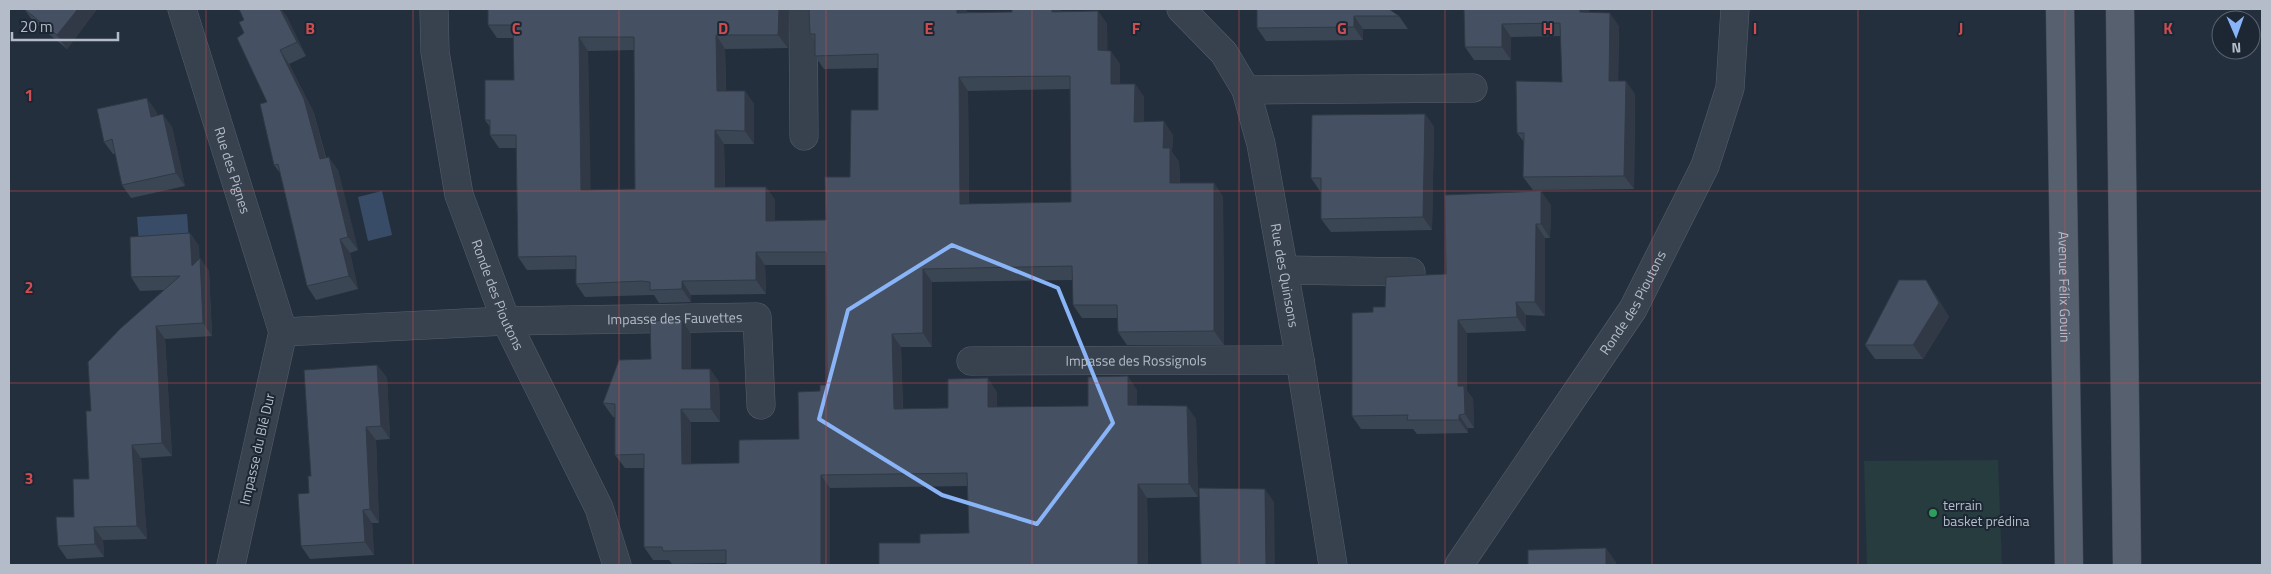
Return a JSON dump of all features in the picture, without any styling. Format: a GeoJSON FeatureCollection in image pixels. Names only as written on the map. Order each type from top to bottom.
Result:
{"type":"FeatureCollection","features":[{"type":"Feature","properties":{"kind":"main road","name":"Avenue Félix Gouin"},"geometry":{"type":"LineString","coordinates":[[2060,9],[2069,565]]}},
{"type":"Feature","properties":{"kind":"main road"},"geometry":{"type":"LineString","coordinates":[[2120,9],[2127,565]]}},
{"type":"Feature","properties":{"kind":"street","name":"Rue des Pignes"},"geometry":{"type":"LineString","coordinates":[[182,9],[283,332]]}},
{"type":"Feature","properties":{"kind":"street","name":"Ronde des Pioutons"},"geometry":{"type":"LineString","coordinates":[[434,9],[435,52],[459,195],[506,322],[599,508],[617,565]]}},
{"type":"Feature","properties":{"kind":"street"},"geometry":{"type":"LineString","coordinates":[[803,9],[804,136]]}},
{"type":"Feature","properties":{"kind":"street","name":"Ronde des Pioutons"},"geometry":{"type":"LineString","coordinates":[[1459,565],[1633,309],[1705,166],[1730,88],[1735,9]]}},
{"type":"Feature","properties":{"kind":"street","name":"Rue des Quinsons"},"geometry":{"type":"LineString","coordinates":[[1190,13],[1224,53],[1246,90],[1261,144],[1300,360],[1333,565]]}},
{"type":"Feature","properties":{"kind":"street"},"geometry":{"type":"LineString","coordinates":[[1246,90],[1473,88]]}},
{"type":"Feature","properties":{"kind":"street"},"geometry":{"type":"LineString","coordinates":[[1284,270],[1411,272]]}},
{"type":"Feature","properties":{"kind":"street","name":"Impasse des Fauvettes"},"geometry":{"type":"LineString","coordinates":[[506,322],[757,317],[761,405]]}},
{"type":"Feature","properties":{"kind":"street"},"geometry":{"type":"LineString","coordinates":[[283,332],[506,322]]}},
{"type":"Feature","properties":{"kind":"street","name":"Impasse du Blé Dur"},"geometry":{"type":"LineString","coordinates":[[231,565],[283,332]]}},
{"type":"Feature","properties":{"kind":"street","name":"Impasse des Rossignols"},"geometry":{"type":"LineString","coordinates":[[971,361],[1300,360]]}},
{"type":"Feature","properties":{"kind":"highlighted area"},"geometry":{"type":"Polygon","coordinates":[[[952,245],[1058,288],[1113,423],[1037,524],[942,495],[819,419],[848,310],[952,245]]]}},
{"type":"Feature","properties":{"kind":"green space","name":"terrain basket prédina"},"geometry":{"type":"Polygon","coordinates":[[[1998,460],[2002,565],[1867,565],[1864,461],[1998,460]]]}},
{"type":"Feature","properties":{"kind":"water"},"geometry":{"type":"Polygon","coordinates":[[[382,191],[392,235],[368,241],[358,197],[382,191]]]}},
{"type":"Feature","properties":{"kind":"water"},"geometry":{"type":"Polygon","coordinates":[[[187,214],[189,241],[139,243],[137,217],[187,214]]]}},
{"type":"Feature","properties":{"kind":"building"},"geometry":{"type":"Polygon","coordinates":[[[24,9],[78,9],[57,35],[24,9]]]}},
{"type":"Feature","properties":{"kind":"building"},"geometry":{"type":"Polygon","coordinates":[[[239,9],[280,9],[297,42],[280,50],[304,99],[320,159],[329,157],[348,237],[340,239],[349,276],[307,286],[278,164],[274,165],[260,104],[267,102],[237,38],[244,33],[239,22],[244,20],[239,9]]]}},
{"type":"Feature","properties":{"kind":"building"},"geometry":{"type":"Polygon","coordinates":[[[488,9],[779,9],[778,35],[716,35],[717,91],[745,91],[745,131],[715,130],[715,187],[766,187],[766,221],[826,220],[825,177],[850,177],[851,110],[878,110],[878,54],[815,56],[815,34],[810,34],[809,9],[957,9],[957,13],[1012,12],[1012,9],[1052,9],[1052,12],[1098,11],[1098,50],[1111,51],[1111,84],[1135,84],[1134,122],[1164,121],[1163,148],[1170,148],[1170,183],[1214,183],[1214,331],[1118,332],[1117,305],[1073,305],[1072,266],[923,269],[923,333],[892,334],[894,409],[948,408],[948,379],[988,378],[988,407],[1088,406],[1088,377],[1128,376],[1128,405],[1187,406],[1189,484],[1138,484],[1138,565],[879,565],[879,543],[920,543],[920,534],[969,533],[967,473],[821,475],[821,565],[726,565],[726,550],[663,551],[662,547],[644,547],[644,454],[615,455],[615,404],[603,403],[619,360],[651,359],[650,321],[682,320],[682,369],[710,369],[711,409],[681,409],[682,464],[739,463],[739,440],[799,439],[798,392],[820,391],[820,385],[827,385],[826,252],[756,252],[756,280],[682,281],[682,289],[650,290],[650,282],[642,281],[576,284],[576,256],[518,257],[516,135],[490,135],[490,120],[485,120],[485,80],[514,80],[513,25],[488,25],[488,9]],[[579,37],[581,190],[635,189],[634,37],[579,37]],[[1070,76],[959,77],[960,204],[1071,202],[1070,76]]]}},
{"type":"Feature","properties":{"kind":"building"},"geometry":{"type":"Polygon","coordinates":[[[1257,9],[1389,9],[1399,16],[1354,16],[1354,27],[1257,28],[1257,9]]]}},
{"type":"Feature","properties":{"kind":"building"},"geometry":{"type":"Polygon","coordinates":[[[1464,9],[1580,9],[1580,12],[1610,13],[1609,81],[1626,81],[1624,176],[1523,177],[1524,133],[1517,133],[1516,81],[1562,82],[1560,23],[1502,24],[1502,47],[1465,47],[1464,9]]]}},
{"type":"Feature","properties":{"kind":"building"},"geometry":{"type":"Polygon","coordinates":[[[147,98],[151,117],[163,114],[176,173],[122,185],[112,139],[104,142],[97,109],[147,98]]]}},
{"type":"Feature","properties":{"kind":"building"},"geometry":{"type":"Polygon","coordinates":[[[1425,114],[1423,217],[1321,219],[1321,178],[1311,178],[1312,115],[1425,114]]]}},
{"type":"Feature","properties":{"kind":"building"},"geometry":{"type":"Polygon","coordinates":[[[1541,191],[1541,224],[1536,224],[1535,302],[1516,302],[1517,317],[1458,320],[1458,386],[1464,386],[1465,414],[1459,415],[1459,420],[1407,420],[1408,415],[1352,416],[1352,313],[1373,312],[1373,307],[1385,307],[1386,277],[1446,274],[1445,195],[1541,191]]]}},
{"type":"Feature","properties":{"kind":"building"},"geometry":{"type":"Polygon","coordinates":[[[190,233],[192,266],[200,258],[203,323],[156,326],[162,443],[132,445],[137,526],[94,527],[95,544],[58,546],[56,517],[74,517],[73,479],[89,479],[86,411],[91,411],[88,362],[121,328],[180,276],[131,277],[130,237],[190,233]]]}},
{"type":"Feature","properties":{"kind":"building"},"geometry":{"type":"Polygon","coordinates":[[[1899,280],[1926,280],[1939,303],[1913,345],[1865,345],[1899,280]]]}},
{"type":"Feature","properties":{"kind":"building"},"geometry":{"type":"Polygon","coordinates":[[[377,365],[381,426],[366,427],[370,509],[363,510],[365,542],[301,546],[298,494],[309,493],[308,476],[311,476],[304,370],[377,365]]]}},
{"type":"Feature","properties":{"kind":"building"},"geometry":{"type":"Polygon","coordinates":[[[1199,488],[1265,489],[1266,565],[1201,565],[1199,488]]]}},
{"type":"Feature","properties":{"kind":"building"},"geometry":{"type":"Polygon","coordinates":[[[1606,548],[1606,565],[1528,565],[1528,550],[1606,548]]]}},
{"type":"Feature","properties":{"kind":"place","name":"terrain basket prédina"},"geometry":{"type":"Point","coordinates":[1933,513]}}]}
